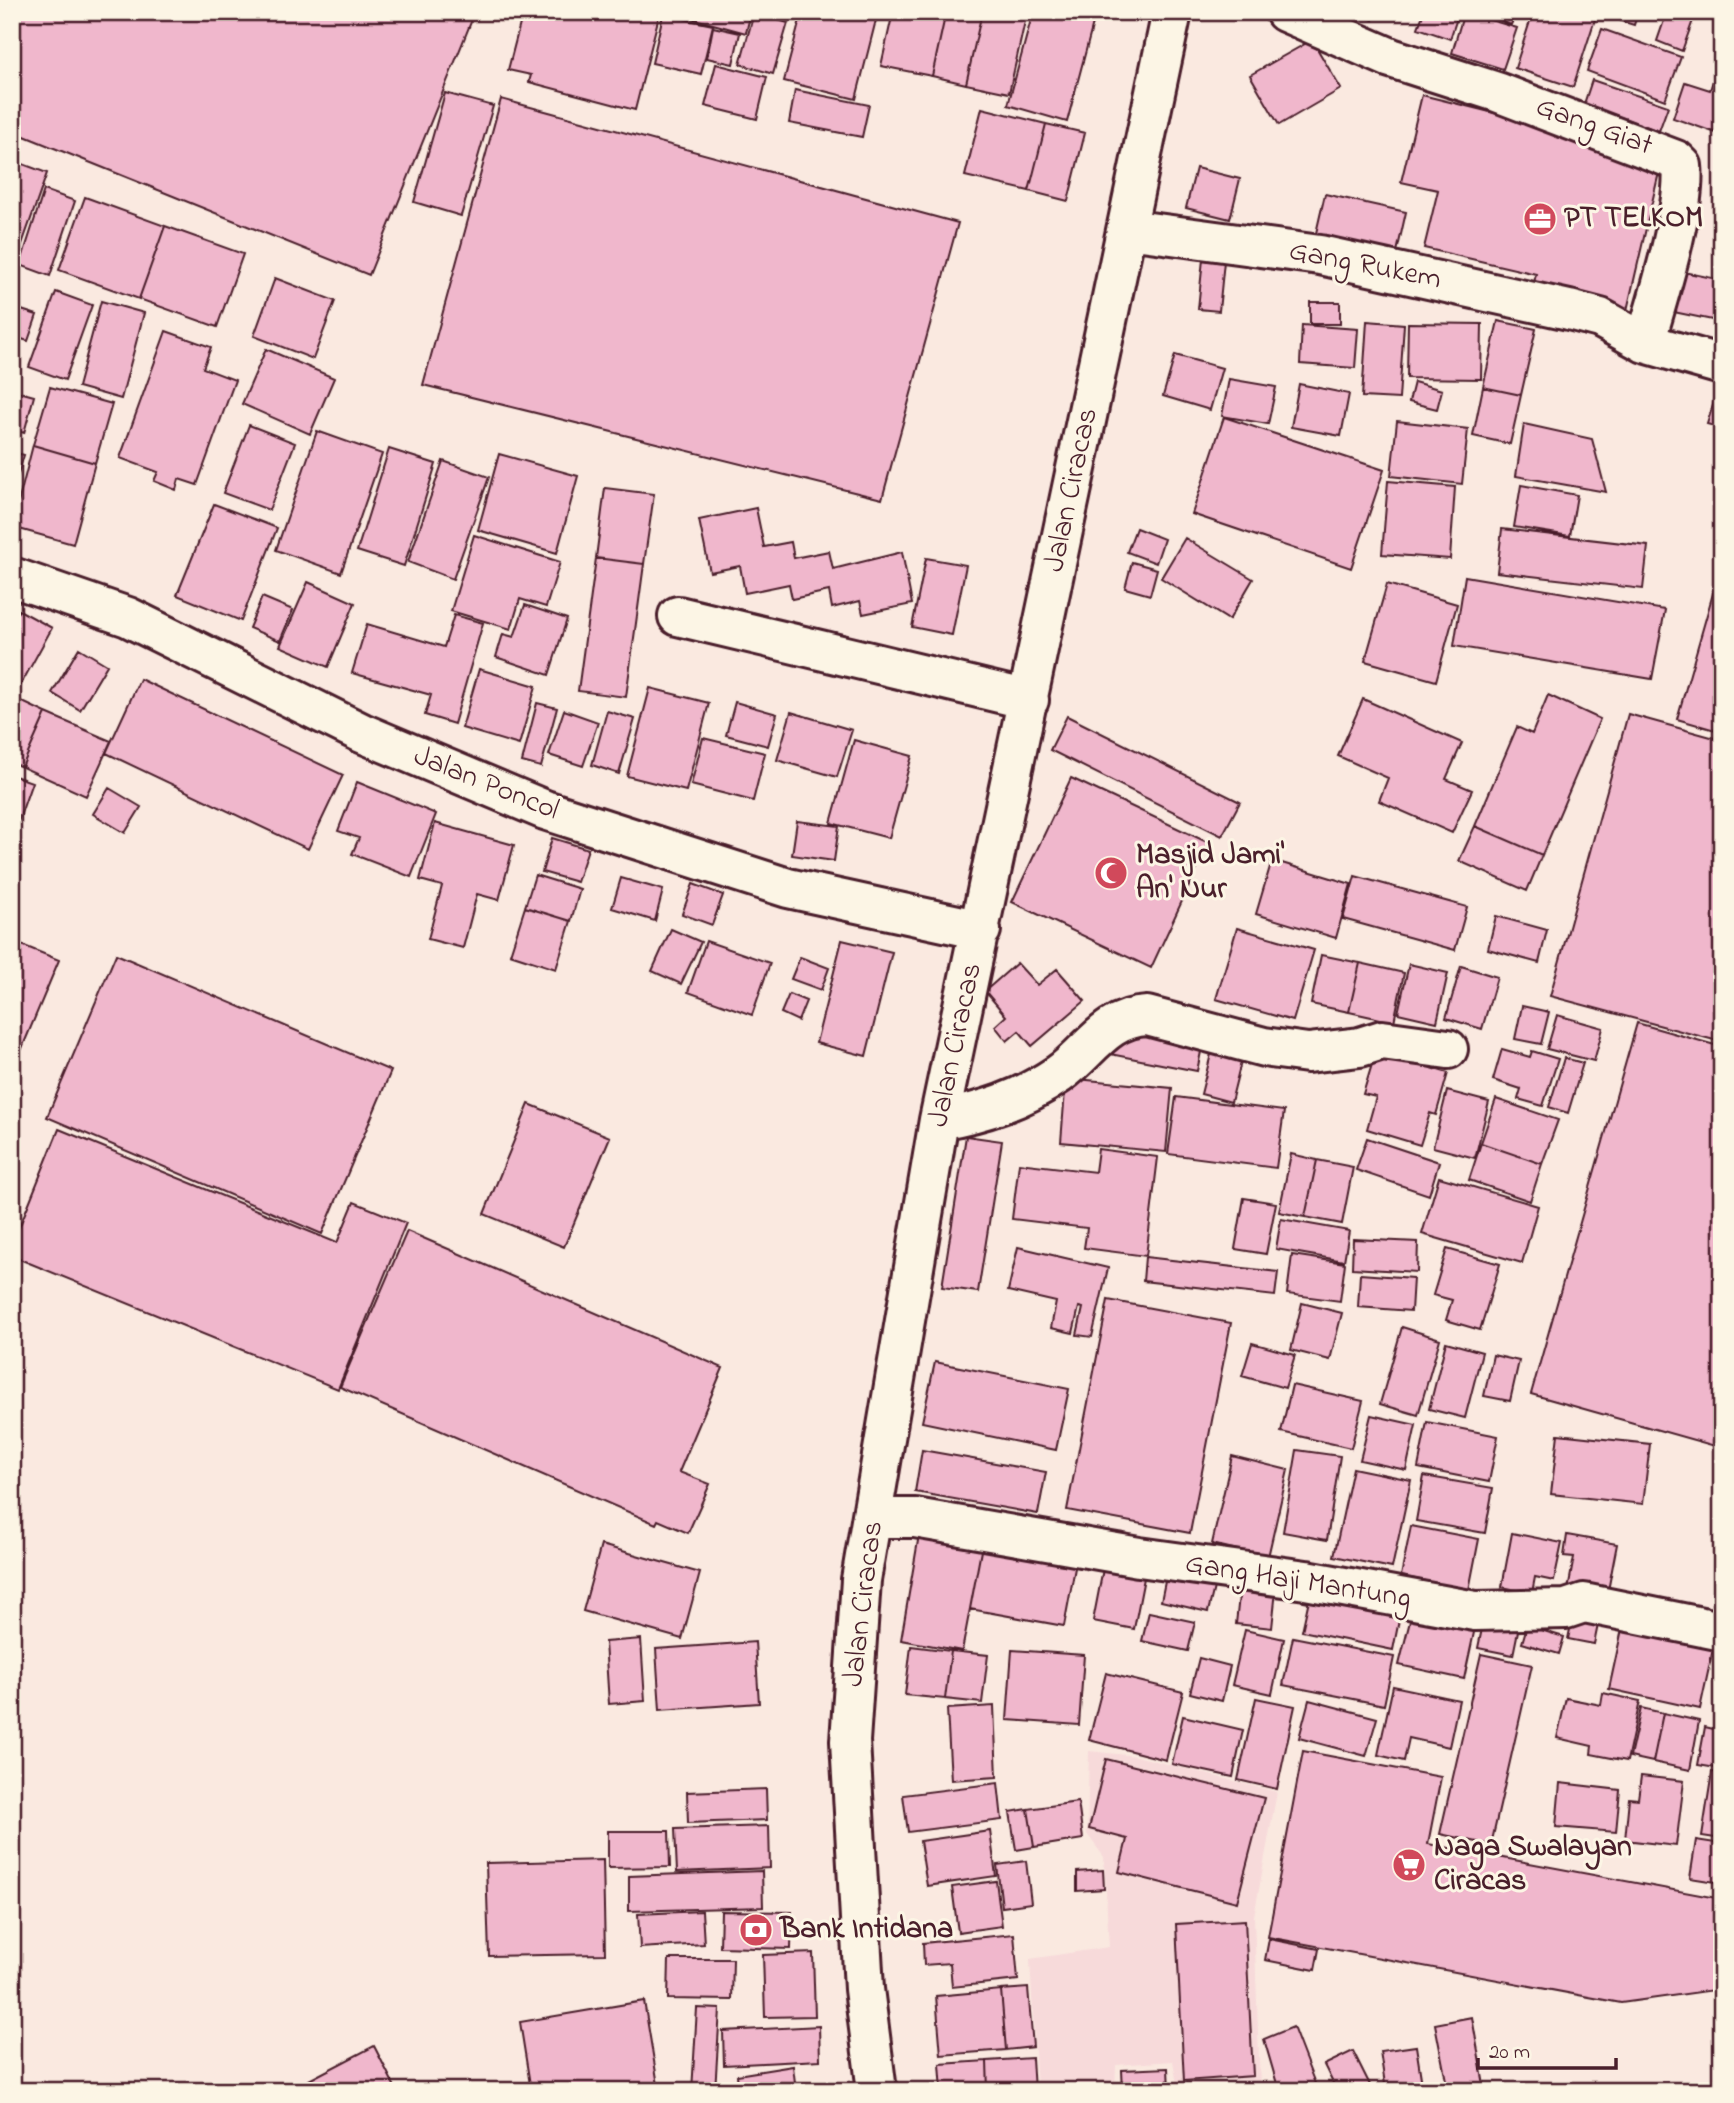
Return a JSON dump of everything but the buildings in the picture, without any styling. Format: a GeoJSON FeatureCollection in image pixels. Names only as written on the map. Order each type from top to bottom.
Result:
{"type":"FeatureCollection","features":[{"type":"Feature","properties":{"kind":"street","name":"Jalan Ciracas"},"geometry":{"type":"LineString","coordinates":[[877,2091],[864,1989],[850,1741],[861,1580],[939,1120],[1172,12]]}},
{"type":"Feature","properties":{"kind":"street","name":"Gang Giat"},"geometry":{"type":"LineString","coordinates":[[1285,12],[1391,58],[1509,96],[1676,160],[1682,166],[1682,188],[1662,284],[1645,343]]}},
{"type":"Feature","properties":{"kind":"street","name":"Gang Rukem"},"geometry":{"type":"LineString","coordinates":[[1127,229],[1320,254],[1600,318],[1645,343]]}},
{"type":"Feature","properties":{"kind":"street"},"geometry":{"type":"LineString","coordinates":[[1645,343],[1722,365]]}},
{"type":"Feature","properties":{"kind":"street","name":"Jalan Poncol"},"geometry":{"type":"LineString","coordinates":[[12,577],[128,617],[362,733],[545,810],[788,888],[981,930]]}},
{"type":"Feature","properties":{"kind":"street"},"geometry":{"type":"LineString","coordinates":[[678,616],[1029,700]]}},
{"type":"Feature","properties":{"kind":"street"},"geometry":{"type":"LineString","coordinates":[[939,1120],[992,1110],[1059,1073],[1127,1017],[1147,1016],[1264,1047],[1308,1053],[1360,1047],[1382,1040],[1448,1049]]}},
{"type":"Feature","properties":{"kind":"street","name":"Gang Haji Mantung"},"geometry":{"type":"LineString","coordinates":[[873,1518],[915,1518],[1139,1557],[1281,1575],[1475,1611],[1566,1609],[1584,1603],[1722,1631]]}},
{"type":"Feature","properties":{"kind":"shaded area"},"geometry":{"type":"Polygon","coordinates":[[[1089,1751],[1136,1756],[1277,1792],[1254,1916],[1260,2088],[1178,2090],[1173,2061],[1116,2065],[1115,2091],[1037,2091],[1030,1959],[1109,1947],[1104,1857],[1087,1834],[1089,1751]]]}},
{"type":"Feature","properties":{"kind":"place","name":"PT TELKOM"},"geometry":{"type":"Point","coordinates":[1540,219]}},
{"type":"Feature","properties":{"kind":"place","name":"Masjid Jami' An' Nur"},"geometry":{"type":"Point","coordinates":[1111,873]}},
{"type":"Feature","properties":{"kind":"place","name":"Naga Swalayan Ciracas"},"geometry":{"type":"Point","coordinates":[1409,1865]}},
{"type":"Feature","properties":{"kind":"place","name":"Bank Intidana"},"geometry":{"type":"Point","coordinates":[756,1930]}}]}
